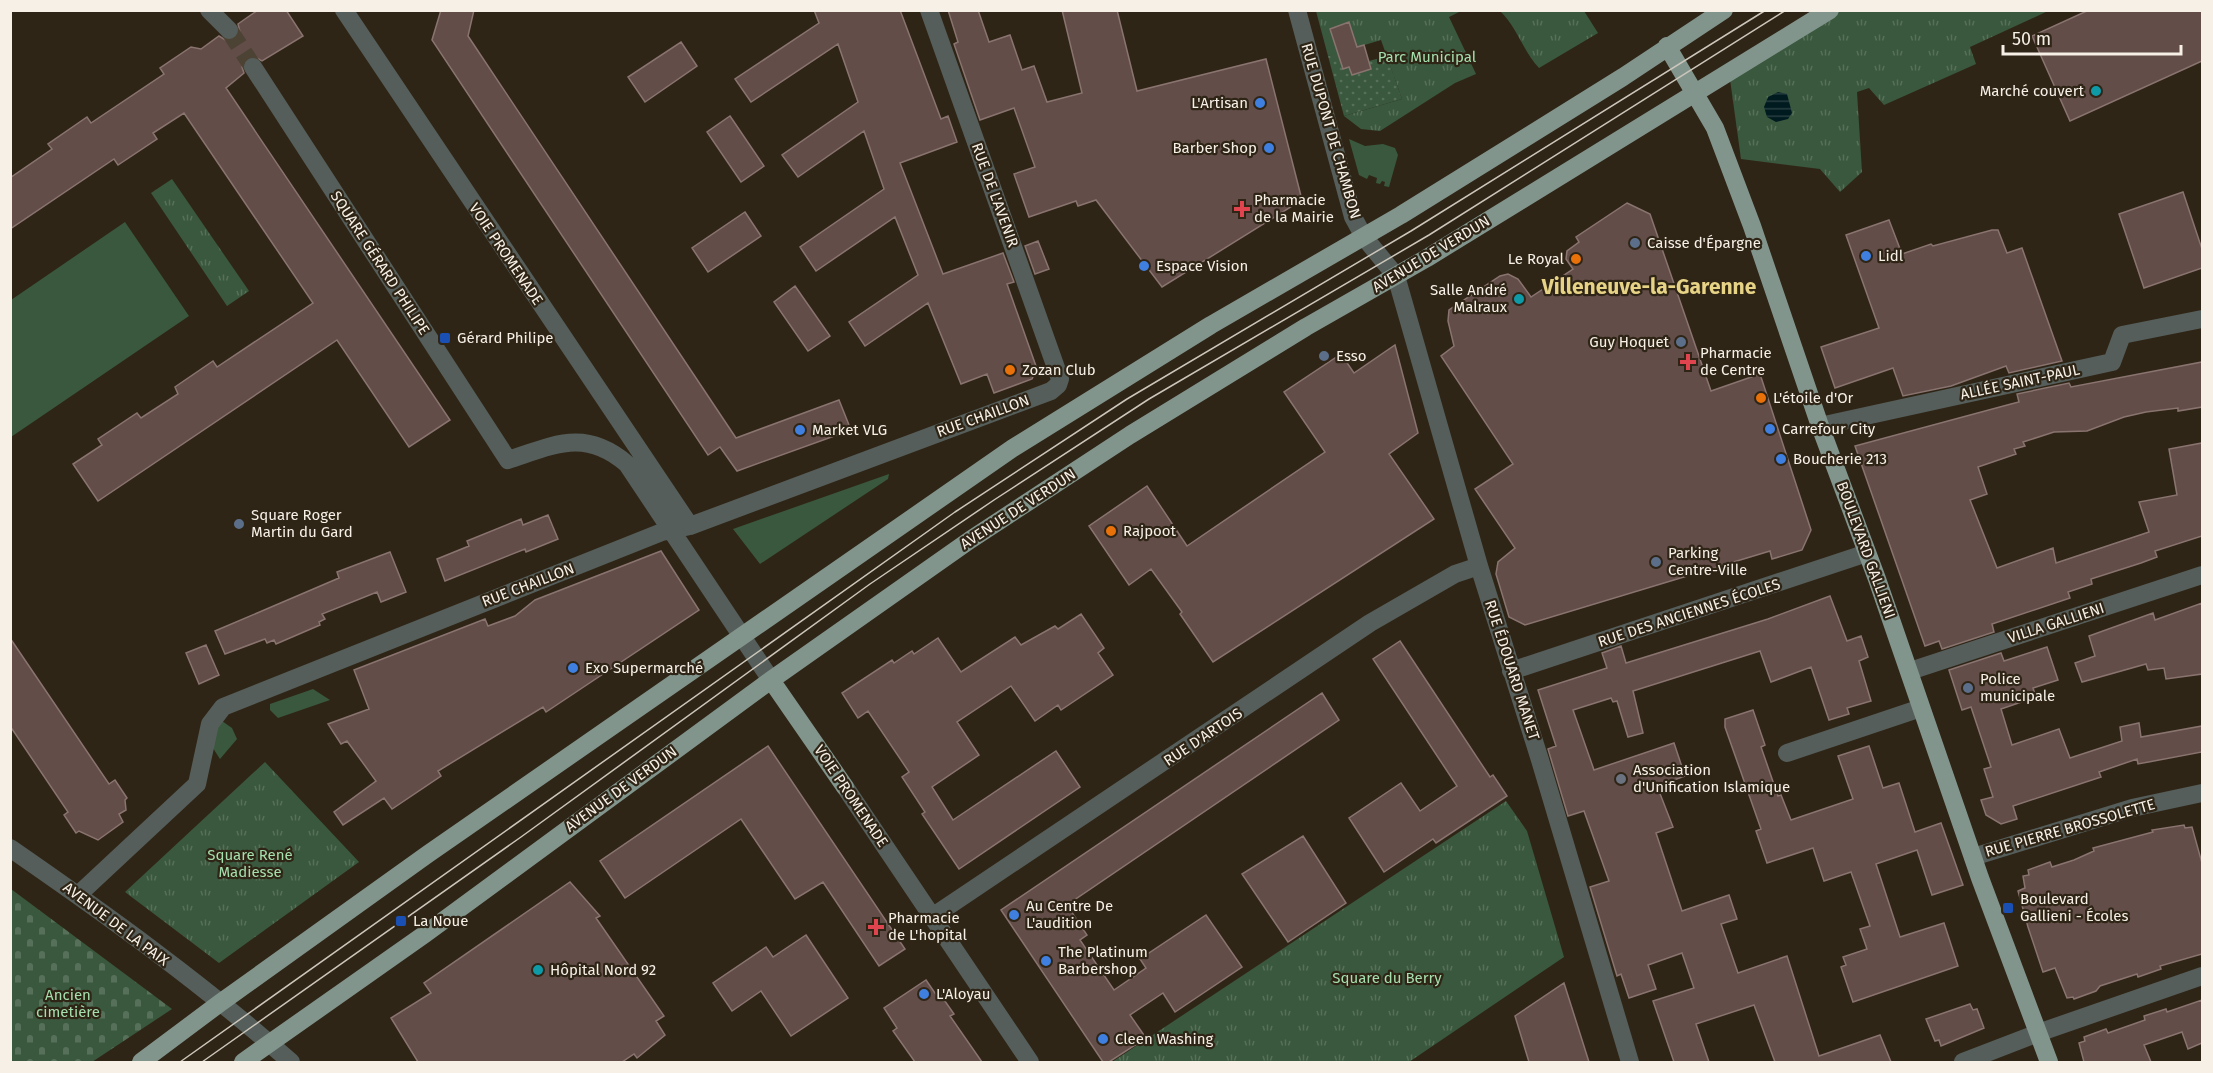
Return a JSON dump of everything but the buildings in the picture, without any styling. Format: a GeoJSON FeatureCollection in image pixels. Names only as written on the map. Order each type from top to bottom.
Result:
{"type":"FeatureCollection","features":[{"type":"Feature","properties":{"kind":"main road"},"geometry":{"type":"LineString","coordinates":[[141,1062],[220,1003],[1013,448],[1202,330],[1364,237],[1623,77],[1724,10]]}},
{"type":"Feature","properties":{"kind":"main road","name":"AVENUE DE VERDUN"},"geometry":{"type":"LineString","coordinates":[[243,1062],[425,934],[771,680],[970,540],[1130,435],[1306,327],[1396,276],[1830,10]]}},
{"type":"Feature","properties":{"kind":"main road","name":"BOULEVARD GALLIENI"},"geometry":{"type":"LineString","coordinates":[[1667,46],[1715,128],[1752,226],[1820,426],[1910,671],[1973,857],[2049,1062]]}},
{"type":"Feature","properties":{"kind":"main road","name":"VOIE PROMENADE"},"geometry":{"type":"LineString","coordinates":[[771,680],[845,787]]}},
{"type":"Feature","properties":{"kind":"street"},"geometry":{"type":"LineString","coordinates":[[209,10],[229,30]]}},
{"type":"Feature","properties":{"kind":"street","name":"VOIE PROMENADE"},"geometry":{"type":"LineString","coordinates":[[344,10],[681,528],[742,636],[771,680]]}},
{"type":"Feature","properties":{"kind":"street","name":"RUE DE L'AVENIR"},"geometry":{"type":"LineString","coordinates":[[929,10],[1060,379]]}},
{"type":"Feature","properties":{"kind":"street","name":"RUE DUPONT DE CHAMBON"},"geometry":{"type":"LineString","coordinates":[[1297,10],[1353,217],[1364,237],[1396,276]]}},
{"type":"Feature","properties":{"kind":"street","name":"SQUARE GÉRARD PHILIPE"},"geometry":{"type":"LineString","coordinates":[[253,67],[508,460],[564,442],[584,441],[599,445],[627,464],[681,528]]}},
{"type":"Feature","properties":{"kind":"street","name":"RUE ÉDOUARD MANET"},"geometry":{"type":"LineString","coordinates":[[1396,276],[1510,671],[1540,760],[1630,1062]]}},
{"type":"Feature","properties":{"kind":"street","name":"ALLÉE SAINT-PAUL"},"geometry":{"type":"LineString","coordinates":[[1820,426],[2112,362],[2122,335],[2202,319]]}},
{"type":"Feature","properties":{"kind":"street","name":"RUE CHAILLON"},"geometry":{"type":"LineString","coordinates":[[78,895],[197,784],[210,724],[223,707],[681,528],[1050,391],[1058,385],[1060,379]]}},
{"type":"Feature","properties":{"kind":"street","name":"RUE DES ANCIENNES ÉCOLES"},"geometry":{"type":"LineString","coordinates":[[1510,671],[1867,553]]}},
{"type":"Feature","properties":{"kind":"street","name":"RUE D'ARTOIS"},"geometry":{"type":"LineString","coordinates":[[932,917],[1370,623],[1455,574],[1479,566]]}},
{"type":"Feature","properties":{"kind":"street","name":"VILLA GALLIENI"},"geometry":{"type":"LineString","coordinates":[[1910,671],[2202,575]]}},
{"type":"Feature","properties":{"kind":"street"},"geometry":{"type":"LineString","coordinates":[[1787,753],[1921,708]]}},
{"type":"Feature","properties":{"kind":"street","name":"VOIE PROMENADE"},"geometry":{"type":"LineString","coordinates":[[845,787],[1030,1062]]}},
{"type":"Feature","properties":{"kind":"street","name":"RUE PIERRE BROSSOLETTE"},"geometry":{"type":"LineString","coordinates":[[1973,857],[2132,808],[2202,794]]}},
{"type":"Feature","properties":{"kind":"street","name":"AVENUE DE LA PAIX"},"geometry":{"type":"LineString","coordinates":[[10,848],[78,895],[220,1003],[291,1062]]}},
{"type":"Feature","properties":{"kind":"street"},"geometry":{"type":"LineString","coordinates":[[1963,1062],[2038,1033],[2202,976]]}},
{"type":"Feature","properties":{"kind":"green space","name":"Parc Municipal"},"geometry":{"type":"Polygon","coordinates":[[[1316,11],[1461,11],[1449,17],[1476,74],[1455,83],[1380,131],[1361,129],[1344,116],[1402,99],[1381,40],[1328,56],[1316,11]]]}},
{"type":"Feature","properties":{"kind":"green space","name":"Parc Municipal"},"geometry":{"type":"Polygon","coordinates":[[[1500,11],[1584,11],[1598,33],[1539,68],[1500,11]]]}},
{"type":"Feature","properties":{"kind":"green space"},"geometry":{"type":"Polygon","coordinates":[[[1833,11],[2048,11],[1970,47],[1976,64],[1884,105],[1869,88],[1857,92],[1862,172],[1840,192],[1820,169],[1741,159],[1729,72],[1833,11]]]}},
{"type":"Feature","properties":{"kind":"green space"},"geometry":{"type":"Polygon","coordinates":[[[1338,52],[1343,68],[1349,67],[1352,75],[1371,69],[1369,61],[1387,56],[1402,99],[1344,116],[1328,56],[1338,52]]]}},
{"type":"Feature","properties":{"kind":"green space"},"geometry":{"type":"Polygon","coordinates":[[[1349,139],[1365,146],[1383,144],[1395,148],[1398,155],[1389,187],[1384,186],[1385,182],[1382,181],[1380,184],[1376,183],[1377,178],[1369,175],[1367,179],[1359,175],[1349,139]]]}},
{"type":"Feature","properties":{"kind":"green space"},"geometry":{"type":"Polygon","coordinates":[[[172,179],[249,291],[227,306],[151,193],[172,179]]]}},
{"type":"Feature","properties":{"kind":"green space"},"geometry":{"type":"Polygon","coordinates":[[[125,222],[189,316],[11,437],[11,300],[125,222]]]}},
{"type":"Feature","properties":{"kind":"green space"},"geometry":{"type":"Polygon","coordinates":[[[889,474],[888,479],[760,564],[733,529],[889,474]]]}},
{"type":"Feature","properties":{"kind":"green space"},"geometry":{"type":"Polygon","coordinates":[[[313,689],[330,700],[278,718],[270,710],[270,704],[313,689]]]}},
{"type":"Feature","properties":{"kind":"green space"},"geometry":{"type":"Polygon","coordinates":[[[222,721],[232,728],[237,739],[220,759],[211,745],[215,726],[222,721]]]}},
{"type":"Feature","properties":{"kind":"green space","name":"Square René Madiesse"},"geometry":{"type":"Polygon","coordinates":[[[265,762],[359,862],[219,963],[125,892],[265,762]]]}},
{"type":"Feature","properties":{"kind":"green space","name":"Square du Berry"},"geometry":{"type":"Polygon","coordinates":[[[1506,801],[1527,831],[1564,957],[1409,1062],[1112,1062],[1506,801]]]}},
{"type":"Feature","properties":{"kind":"green space","name":"Ancien cimetière"},"geometry":{"type":"Polygon","coordinates":[[[10,889],[172,1009],[92,1062],[11,1062],[10,889]]]}},
{"type":"Feature","properties":{"kind":"water"},"geometry":{"type":"Polygon","coordinates":[[[1778,92],[1787,94],[1792,113],[1788,119],[1776,122],[1767,117],[1764,107],[1768,97],[1778,92]]]}},
{"type":"Feature","properties":{"kind":"tunnel"},"geometry":{"type":"LineString","coordinates":[[229,30],[253,67]]}},
{"type":"Feature","properties":{"kind":"tram line"},"geometry":{"type":"LineString","coordinates":[[180,1062],[955,512],[1127,399],[1411,231],[1766,10]]}},
{"type":"Feature","properties":{"kind":"tram line"},"geometry":{"type":"LineString","coordinates":[[202,1062],[521,837],[870,584],[994,500],[1149,399],[1429,235],[1786,10]]}},
{"type":"Feature","properties":{"kind":"place","name":"Marché couvert"},"geometry":{"type":"Point","coordinates":[2096,91]}},
{"type":"Feature","properties":{"kind":"place","name":"L'Artisan"},"geometry":{"type":"Point","coordinates":[1260,103]}},
{"type":"Feature","properties":{"kind":"place","name":"Barber Shop"},"geometry":{"type":"Point","coordinates":[1269,148]}},
{"type":"Feature","properties":{"kind":"place","name":"Pharmacie de la Mairie"},"geometry":{"type":"Point","coordinates":[1242,209]}},
{"type":"Feature","properties":{"kind":"place","name":"Caisse d'Épargne"},"geometry":{"type":"Point","coordinates":[1635,243]}},
{"type":"Feature","properties":{"kind":"place","name":"Lidl"},"geometry":{"type":"Point","coordinates":[1866,256]}},
{"type":"Feature","properties":{"kind":"place","name":"Le Royal"},"geometry":{"type":"Point","coordinates":[1576,259]}},
{"type":"Feature","properties":{"kind":"place","name":"Espace Vision"},"geometry":{"type":"Point","coordinates":[1144,266]}},
{"type":"Feature","properties":{"kind":"place","name":"Salle André Malraux"},"geometry":{"type":"Point","coordinates":[1519,299]}},
{"type":"Feature","properties":{"kind":"place","name":"Gérard Philipe"},"geometry":{"type":"Point","coordinates":[445,338]}},
{"type":"Feature","properties":{"kind":"place","name":"Guy Hoquet"},"geometry":{"type":"Point","coordinates":[1681,342]}},
{"type":"Feature","properties":{"kind":"place","name":"Esso"},"geometry":{"type":"Point","coordinates":[1324,356]}},
{"type":"Feature","properties":{"kind":"place","name":"Pharmacie de Centre"},"geometry":{"type":"Point","coordinates":[1688,362]}},
{"type":"Feature","properties":{"kind":"place","name":"Zozan Club"},"geometry":{"type":"Point","coordinates":[1010,370]}},
{"type":"Feature","properties":{"kind":"place","name":"L'étoile d'Or"},"geometry":{"type":"Point","coordinates":[1761,398]}},
{"type":"Feature","properties":{"kind":"place","name":"Carrefour City"},"geometry":{"type":"Point","coordinates":[1770,429]}},
{"type":"Feature","properties":{"kind":"place","name":"Market VLG"},"geometry":{"type":"Point","coordinates":[800,430]}},
{"type":"Feature","properties":{"kind":"place","name":"Boucherie 213"},"geometry":{"type":"Point","coordinates":[1781,459]}},
{"type":"Feature","properties":{"kind":"place","name":"Square Roger Martin du Gard"},"geometry":{"type":"Point","coordinates":[239,524]}},
{"type":"Feature","properties":{"kind":"place","name":"Rajpoot"},"geometry":{"type":"Point","coordinates":[1111,531]}},
{"type":"Feature","properties":{"kind":"place","name":"Parking Centre-Ville"},"geometry":{"type":"Point","coordinates":[1656,562]}},
{"type":"Feature","properties":{"kind":"place","name":"Exo Supermarché"},"geometry":{"type":"Point","coordinates":[573,668]}},
{"type":"Feature","properties":{"kind":"place","name":"Police municipale"},"geometry":{"type":"Point","coordinates":[1968,688]}},
{"type":"Feature","properties":{"kind":"place","name":"Association d'Unification Islamique"},"geometry":{"type":"Point","coordinates":[1621,779]}},
{"type":"Feature","properties":{"kind":"place","name":"Boulevard Gallieni - Écoles"},"geometry":{"type":"Point","coordinates":[2008,908]}},
{"type":"Feature","properties":{"kind":"place","name":"Au Centre De L'audition"},"geometry":{"type":"Point","coordinates":[1014,915]}},
{"type":"Feature","properties":{"kind":"place","name":"La Noue"},"geometry":{"type":"Point","coordinates":[401,921]}},
{"type":"Feature","properties":{"kind":"place","name":"Pharmacie de L'hopital"},"geometry":{"type":"Point","coordinates":[876,927]}},
{"type":"Feature","properties":{"kind":"place","name":"The Platinum Barbershop"},"geometry":{"type":"Point","coordinates":[1046,961]}},
{"type":"Feature","properties":{"kind":"place","name":"Hôpital Nord 92"},"geometry":{"type":"Point","coordinates":[538,970]}},
{"type":"Feature","properties":{"kind":"place","name":"L'Aloyau"},"geometry":{"type":"Point","coordinates":[924,994]}},
{"type":"Feature","properties":{"kind":"place","name":"Cleen Washing"},"geometry":{"type":"Point","coordinates":[1103,1039]}},
{"type":"Feature","properties":{"kind":"district","name":"Villeneuve-la-Garenne"},"geometry":{"type":"Point","coordinates":[1649,287]}}]}
